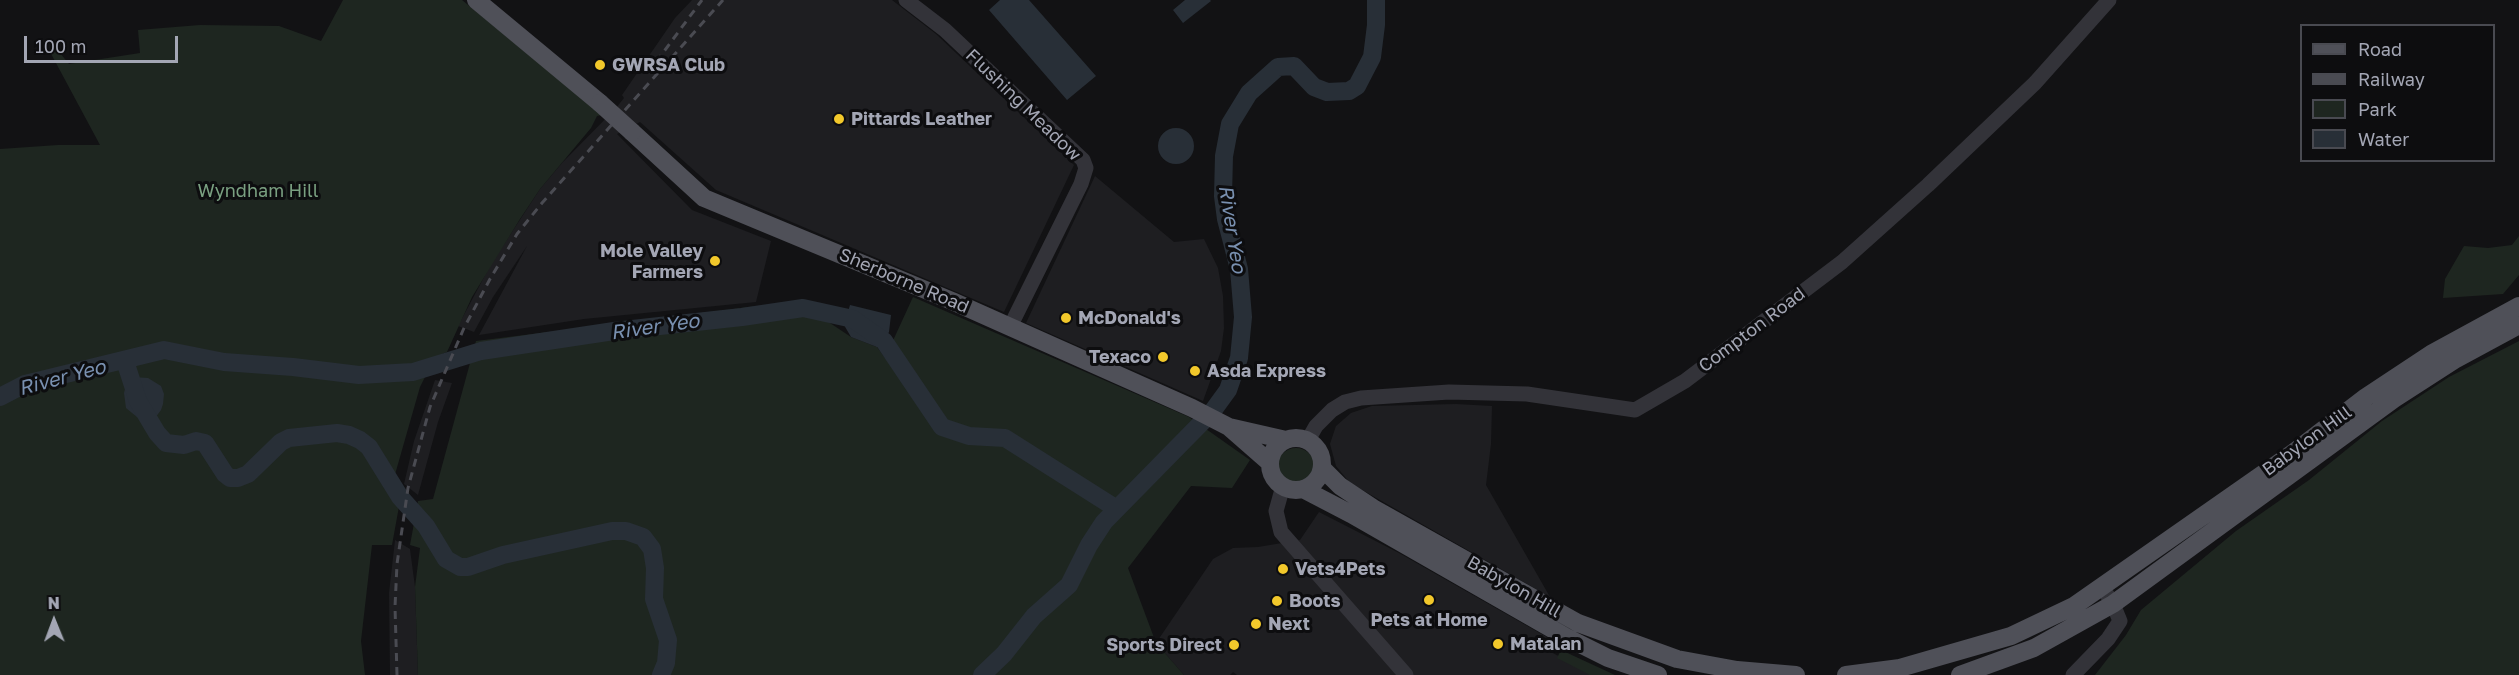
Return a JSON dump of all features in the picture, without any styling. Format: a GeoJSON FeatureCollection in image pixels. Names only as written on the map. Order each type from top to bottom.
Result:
{"type":"FeatureCollection","features":[{"type":"Feature","properties":{"kind":"main road","name":"Sherborne Road"},"geometry":{"type":"LineString","coordinates":[[476,0],[667,161],[704,198],[846,255],[1229,426]]}},
{"type":"Feature","properties":{"kind":"main road","name":"Babylon Hill"},"geometry":{"type":"LineString","coordinates":[[1846,675],[1900,668],[2011,636],[2074,606],[2293,453],[2366,397],[2431,354],[2519,306]]}},
{"type":"Feature","properties":{"kind":"main road","name":"Babylon Hill"},"geometry":{"type":"LineString","coordinates":[[1960,675],[2034,648],[2113,604],[2357,424],[2456,359],[2519,325]]}},
{"type":"Feature","properties":{"kind":"main road"},"geometry":{"type":"LineString","coordinates":[[1229,426],[1286,440],[1301,438],[1308,440],[1320,452],[1322,468],[1316,481],[1303,489],[1283,486],[1273,476],[1270,463],[1274,449],[1286,440]]}},
{"type":"Feature","properties":{"kind":"main road"},"geometry":{"type":"LineString","coordinates":[[1229,426],[1270,463]]}},
{"type":"Feature","properties":{"kind":"main road","name":"Babylon Hill"},"geometry":{"type":"LineString","coordinates":[[1322,468],[1340,486],[1373,508],[1608,658],[1658,675]]}},
{"type":"Feature","properties":{"kind":"main road","name":"Babylon Hill"},"geometry":{"type":"LineString","coordinates":[[1303,489],[1514,598],[1578,623],[1677,659],[1737,670],[1796,675]]}},
{"type":"Feature","properties":{"kind":"street","name":"Flushing Meadow"},"geometry":{"type":"LineString","coordinates":[[906,0],[945,30],[1083,160],[1086,168],[1081,184],[1010,327]]}},
{"type":"Feature","properties":{"kind":"street","name":"Compton Road"},"geometry":{"type":"LineString","coordinates":[[1308,440],[1316,426],[1332,410],[1345,402],[1361,398],[1449,392],[1527,394],[1635,410],[1685,381],[1842,262],[1928,185],[2034,83],[2109,0]]}},
{"type":"Feature","properties":{"kind":"street"},"geometry":{"type":"LineString","coordinates":[[1283,486],[1276,511],[1281,532],[1406,675]]}},
{"type":"Feature","properties":{"kind":"street"},"geometry":{"type":"LineString","coordinates":[[2073,675],[2108,639],[2120,621],[2102,587]]}},
{"type":"Feature","properties":{"kind":"shaded area"},"geometry":{"type":"Polygon","coordinates":[[[692,0],[892,0],[936,34],[1074,165],[1004,312],[716,190],[640,122],[617,134],[692,210],[771,241],[756,302],[584,319],[479,335],[527,246],[493,297],[474,332],[458,326],[491,264],[540,189],[616,108],[624,98],[622,95],[675,18],[692,0]]]}},
{"type":"Feature","properties":{"kind":"shaded area"},"geometry":{"type":"Polygon","coordinates":[[[1095,176],[1174,242],[1204,239],[1218,268],[1223,296],[1224,328],[1221,351],[1203,401],[1026,323],[1095,176]]]}},
{"type":"Feature","properties":{"kind":"shaded area"},"geometry":{"type":"Polygon","coordinates":[[[435,380],[452,383],[438,422],[418,495],[404,484],[414,441],[435,380]]]}},
{"type":"Feature","properties":{"kind":"shaded area"},"geometry":{"type":"Polygon","coordinates":[[[1456,404],[1492,406],[1491,444],[1486,485],[1550,597],[1350,483],[1336,466],[1330,444],[1336,426],[1351,413],[1372,406],[1456,404]]]}},
{"type":"Feature","properties":{"kind":"shaded area"},"geometry":{"type":"Polygon","coordinates":[[[1319,512],[1399,553],[1552,640],[1547,650],[1595,675],[1237,675],[1233,672],[1230,675],[1184,675],[1156,643],[1213,559],[1233,548],[1258,547],[1300,540],[1319,512]]]}},
{"type":"Feature","properties":{"kind":"shaded area"},"geometry":{"type":"Polygon","coordinates":[[[395,540],[410,549],[415,587],[418,675],[390,675],[389,593],[395,540]]]}},
{"type":"Feature","properties":{"kind":"green space","name":"Wyndham Hill"},"geometry":{"type":"Polygon","coordinates":[[[343,0],[462,0],[602,115],[597,116],[591,128],[540,189],[472,297],[447,352],[435,357],[420,387],[390,492],[400,501],[392,545],[372,545],[361,641],[365,675],[0,675],[0,149],[100,145],[49,50],[55,47],[69,64],[140,53],[138,30],[200,25],[279,26],[321,41],[343,0]]]}},
{"type":"Feature","properties":{"kind":"green space"},"geometry":{"type":"Polygon","coordinates":[[[2519,236],[2519,275],[2503,294],[2443,298],[2445,279],[2464,246],[2488,248],[2512,245],[2519,236]]]}},
{"type":"Feature","properties":{"kind":"green space"},"geometry":{"type":"Polygon","coordinates":[[[913,297],[1189,417],[1250,460],[1232,488],[1191,486],[1128,568],[1156,643],[1184,675],[418,675],[415,587],[420,548],[410,545],[418,501],[433,499],[476,341],[797,301],[851,337],[877,347],[885,358],[913,297]]]}},
{"type":"Feature","properties":{"kind":"green space"},"geometry":{"type":"Polygon","coordinates":[[[2519,341],[2519,675],[2095,675],[2126,635],[2141,610],[2236,531],[2309,480],[2382,421],[2449,377],[2519,341]]]}},
{"type":"Feature","properties":{"kind":"green space"},"geometry":{"type":"Polygon","coordinates":[[[1296,448],[1310,453],[1315,467],[1310,481],[1296,486],[1282,481],[1277,467],[1282,453],[1296,448]]]}},
{"type":"Feature","properties":{"kind":"green space"},"geometry":{"type":"Polygon","coordinates":[[[1561,650],[1615,675],[1590,675],[1557,658],[1561,650]]]}},
{"type":"Feature","properties":{"kind":"water"},"geometry":{"type":"Polygon","coordinates":[[[1000,0],[1029,0],[1096,76],[1067,100],[989,10],[1000,0]]]}},
{"type":"Feature","properties":{"kind":"water"},"geometry":{"type":"Polygon","coordinates":[[[1185,0],[1211,1],[1183,23],[1173,10],[1185,0]]]}},
{"type":"Feature","properties":{"kind":"water"},"geometry":{"type":"Polygon","coordinates":[[[1176,128],[1189,133],[1194,146],[1189,159],[1176,164],[1163,159],[1158,146],[1163,133],[1176,128]]]}},
{"type":"Feature","properties":{"kind":"water"},"geometry":{"type":"Polygon","coordinates":[[[850,305],[891,315],[889,332],[877,347],[851,337],[844,325],[850,305]]]}},
{"type":"Feature","properties":{"kind":"water"},"geometry":{"type":"Polygon","coordinates":[[[128,378],[148,378],[161,386],[164,394],[163,404],[155,418],[146,420],[137,417],[126,408],[124,393],[128,378]]]}},
{"type":"Feature","properties":{"kind":"waterway","name":"River Yeo"},"geometry":{"type":"LineString","coordinates":[[982,675],[1004,654],[1034,616],[1069,585],[1089,545],[1104,522],[1212,412],[1228,390],[1239,358],[1243,317],[1239,269],[1226,219],[1223,196],[1224,156],[1230,124],[1249,93],[1278,67],[1294,66],[1314,87],[1327,92],[1349,91],[1357,86],[1372,57],[1376,0]]}},
{"type":"Feature","properties":{"kind":"waterway","name":"River Yeo"},"geometry":{"type":"LineString","coordinates":[[0,397],[25,384],[164,350],[224,362],[359,375],[413,372],[481,351],[614,331],[803,308],[853,319],[884,341],[942,427],[969,436],[1005,438],[1117,509]]}},
{"type":"Feature","properties":{"kind":"waterway","name":"River Yeo"},"geometry":{"type":"LineString","coordinates":[[125,361],[138,401],[157,433],[166,443],[184,445],[196,441],[205,443],[230,478],[248,474],[281,442],[289,438],[337,433],[360,440],[369,447],[400,497],[426,526],[446,559],[460,567],[468,567],[503,555],[612,531],[626,531],[643,537],[652,549],[655,568],[654,599],[668,640],[666,663],[661,675]]}},
{"type":"Feature","properties":{"kind":"railway"},"geometry":{"type":"LineString","coordinates":[[648,73],[702,0]]}},
{"type":"Feature","properties":{"kind":"railway"},"geometry":{"type":"LineString","coordinates":[[397,675],[395,607],[397,564],[408,488],[430,407],[464,328],[517,234],[723,0]]}},
{"type":"Feature","properties":{"kind":"place","name":"GWRSA Club"},"geometry":{"type":"Point","coordinates":[600,65]}},
{"type":"Feature","properties":{"kind":"place","name":"Pittards Leather"},"geometry":{"type":"Point","coordinates":[839,119]}},
{"type":"Feature","properties":{"kind":"place","name":"Mole Valley Farmers"},"geometry":{"type":"Point","coordinates":[715,261]}},
{"type":"Feature","properties":{"kind":"place","name":"McDonald's"},"geometry":{"type":"Point","coordinates":[1066,318]}},
{"type":"Feature","properties":{"kind":"place","name":"Texaco"},"geometry":{"type":"Point","coordinates":[1163,357]}},
{"type":"Feature","properties":{"kind":"place","name":"Asda Express"},"geometry":{"type":"Point","coordinates":[1195,371]}},
{"type":"Feature","properties":{"kind":"place","name":"Vets4Pets"},"geometry":{"type":"Point","coordinates":[1283,569]}},
{"type":"Feature","properties":{"kind":"place","name":"Pets at Home"},"geometry":{"type":"Point","coordinates":[1429,600]}},
{"type":"Feature","properties":{"kind":"place","name":"Boots"},"geometry":{"type":"Point","coordinates":[1277,601]}},
{"type":"Feature","properties":{"kind":"place","name":"Next"},"geometry":{"type":"Point","coordinates":[1256,624]}},
{"type":"Feature","properties":{"kind":"place","name":"Matalan"},"geometry":{"type":"Point","coordinates":[1498,644]}},
{"type":"Feature","properties":{"kind":"place","name":"Sports Direct"},"geometry":{"type":"Point","coordinates":[1234,645]}}]}
